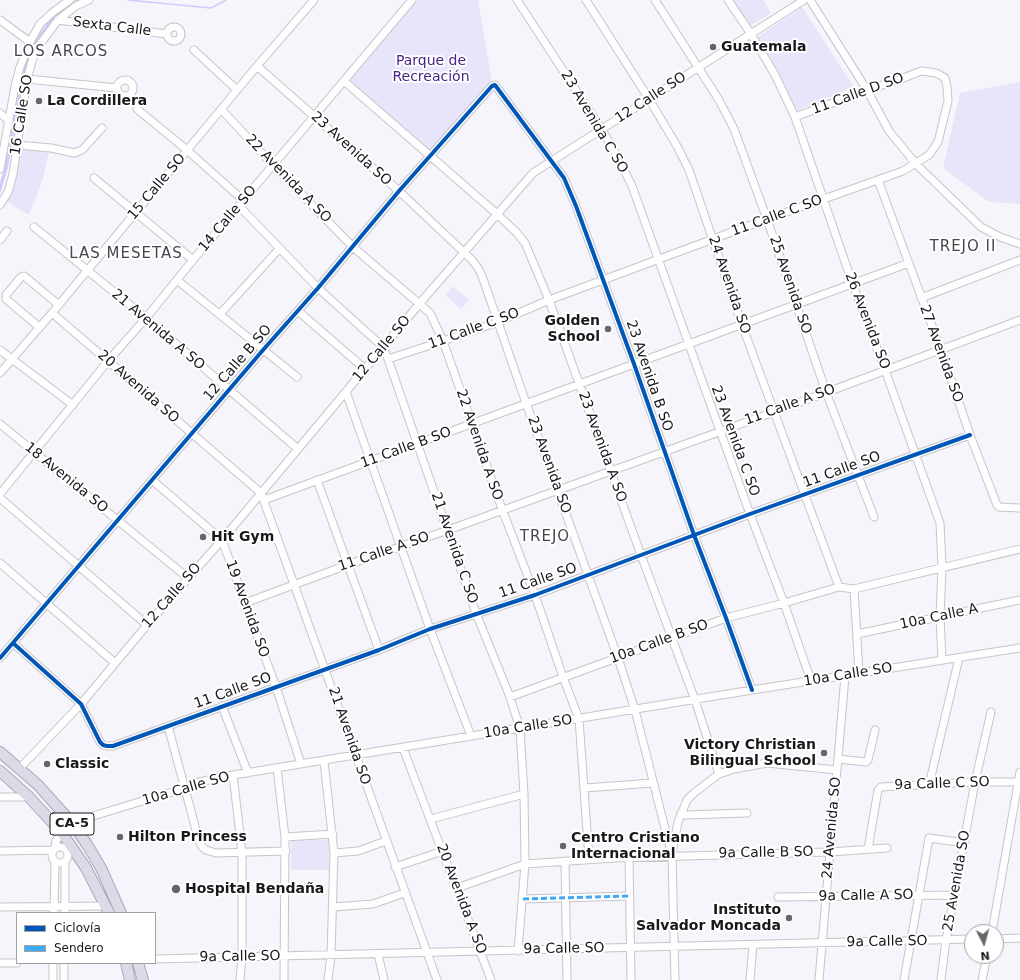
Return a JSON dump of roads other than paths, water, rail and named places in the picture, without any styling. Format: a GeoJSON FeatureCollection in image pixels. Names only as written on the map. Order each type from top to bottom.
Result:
{"type":"FeatureCollection","features":[{"type":"Feature","properties":{"kind":"highway","name":"CA-5"},"geometry":{"type":"LineString","coordinates":[[0,752],[48,794],[73,824],[101,868],[121,912]]}},
{"type":"Feature","properties":{"kind":"highway"},"geometry":{"type":"LineString","coordinates":[[0,766],[11,779]]}},
{"type":"Feature","properties":{"kind":"highway","name":"CA-5"},"geometry":{"type":"LineString","coordinates":[[0,771],[11,779],[62,833],[70,850],[95,884],[107,909]]}},
{"type":"Feature","properties":{"kind":"highway"},"geometry":{"type":"LineString","coordinates":[[126,964],[130,980]]}},
{"type":"Feature","properties":{"kind":"highway"},"geometry":{"type":"LineString","coordinates":[[138,964],[143,980]]}},
{"type":"Feature","properties":{"kind":"street","name":"16 Calle SO"},"geometry":{"type":"LineString","coordinates":[[1,170],[20,67],[30,42],[40,24],[53,12],[70,0]]}},
{"type":"Feature","properties":{"kind":"street","name":"16 Calle SO"},"geometry":{"type":"LineString","coordinates":[[0,205],[8,192],[27,79],[35,51],[58,20],[76,6],[89,0]]}},
{"type":"Feature","properties":{"kind":"street","name":"15 Calle SO"},"geometry":{"type":"LineString","coordinates":[[0,373],[52,313],[236,90],[314,0]]}},
{"type":"Feature","properties":{"kind":"street","name":"14 Calle SO"},"geometry":{"type":"LineString","coordinates":[[0,494],[108,361],[242,204],[412,0]]}},
{"type":"Feature","properties":{"kind":"street","name":"23 Avenida C SO"},"geometry":{"type":"LineString","coordinates":[[517,0],[602,130],[632,186],[811,681]]}},
{"type":"Feature","properties":{"kind":"street","name":"24 Avenida SO"},"geometry":{"type":"LineString","coordinates":[[586,0],[649,99],[677,146],[689,170],[742,325],[804,496],[839,587]]}},
{"type":"Feature","properties":{"kind":"street","name":"25 Avenida SO"},"geometry":{"type":"LineString","coordinates":[[655,0],[719,100],[734,129],[797,304],[826,392],[874,516]]}},
{"type":"Feature","properties":{"kind":"street","name":"26 Avenida SO"},"geometry":{"type":"LineString","coordinates":[[728,0],[752,34],[775,75],[795,117],[822,199],[940,523],[942,567],[940,617],[942,660]]}},
{"type":"Feature","properties":{"kind":"street","name":"12 Calle SO"},"geometry":{"type":"LineString","coordinates":[[20,768],[81,704],[147,624],[262,496],[298,449],[420,303],[534,173],[804,0]]}},
{"type":"Feature","properties":{"kind":"street"},"geometry":{"type":"LineString","coordinates":[[810,0],[867,90],[889,131],[916,164],[982,227],[1000,237],[1020,244]]}},
{"type":"Feature","properties":{"kind":"street"},"geometry":{"type":"LineString","coordinates":[[0,20],[30,42]]}},
{"type":"Feature","properties":{"kind":"street","name":"Sexta Calle"},"geometry":{"type":"LineString","coordinates":[[58,20],[167,34]]}},
{"type":"Feature","properties":{"kind":"street"},"geometry":{"type":"LineString","coordinates":[[194,50],[236,90]]}},
{"type":"Feature","properties":{"kind":"street","name":"23 Avenida SO"},"geometry":{"type":"LineString","coordinates":[[257,66],[399,192],[478,268],[482,276],[618,658],[635,710],[672,856],[675,980]]}},
{"type":"Feature","properties":{"kind":"street","name":"11 Calle D SO"},"geometry":{"type":"LineString","coordinates":[[795,117],[921,71]]}},
{"type":"Feature","properties":{"kind":"street","name":"11 Calle C SO"},"geometry":{"type":"LineString","coordinates":[[388,359],[498,322],[549,300],[767,219],[878,180],[916,164],[929,155],[938,142],[948,101],[945,78],[936,73],[921,71]]}},
{"type":"Feature","properties":{"kind":"street"},"geometry":{"type":"LineString","coordinates":[[27,79],[116,88]]}},
{"type":"Feature","properties":{"kind":"street"},"geometry":{"type":"LineString","coordinates":[[344,81],[430,156]]}},
{"type":"Feature","properties":{"kind":"street","name":"12 Calle B SO"},"geometry":{"type":"LineString","coordinates":[[0,658],[430,156],[492,86],[495,85]]}},
{"type":"Feature","properties":{"kind":"street","name":"23 Avenida B SO"},"geometry":{"type":"LineString","coordinates":[[495,85],[564,178],[574,200],[604,280],[694,536],[752,690]]}},
{"type":"Feature","properties":{"kind":"street","name":"21 Avenida C SO"},"geometry":{"type":"LineString","coordinates":[[137,109],[187,150],[242,204],[279,248],[318,288],[384,347],[476,614],[510,697],[520,729],[524,794],[525,864],[518,950]]}},
{"type":"Feature","properties":{"kind":"street","name":"22 Avenida A SO"},"geometry":{"type":"LineString","coordinates":[[221,109],[273,165],[353,246],[430,313],[444,341],[502,509],[535,595],[563,677],[580,719],[589,859]]}},
{"type":"Feature","properties":{"kind":"street"},"geometry":{"type":"LineString","coordinates":[[0,113],[9,121]]}},
{"type":"Feature","properties":{"kind":"street"},"geometry":{"type":"LineString","coordinates":[[17,145],[51,148],[74,153],[82,150],[102,128]]}},
{"type":"Feature","properties":{"kind":"street","name":"23 Avenida A SO"},"geometry":{"type":"LineString","coordinates":[[430,156],[497,214],[525,243],[549,300],[695,700],[719,774]]}},
{"type":"Feature","properties":{"kind":"street"},"geometry":{"type":"LineString","coordinates":[[1,170],[11,174]]}},
{"type":"Feature","properties":{"kind":"street"},"geometry":{"type":"LineString","coordinates":[[94,178],[193,260]]}},
{"type":"Feature","properties":{"kind":"street","name":"27 Avenida SO"},"geometry":{"type":"LineString","coordinates":[[878,180],[941,350],[970,435],[998,506],[1020,508]]}},
{"type":"Feature","properties":{"kind":"street","name":"21 Avenida A SO"},"geometry":{"type":"LineString","coordinates":[[34,227],[146,318],[298,449]]}},
{"type":"Feature","properties":{"kind":"street"},"geometry":{"type":"LineString","coordinates":[[0,240],[7,231]]}},
{"type":"Feature","properties":{"kind":"street"},"geometry":{"type":"LineString","coordinates":[[220,314],[279,248]]}},
{"type":"Feature","properties":{"kind":"street"},"geometry":{"type":"LineString","coordinates":[[921,298],[1020,260]]}},
{"type":"Feature","properties":{"kind":"street","name":"11 Calle B SO"},"geometry":{"type":"LineString","coordinates":[[262,496],[317,480],[417,444],[909,263]]}},
{"type":"Feature","properties":{"kind":"street"},"geometry":{"type":"LineString","coordinates":[[39,327],[6,299],[6,295],[21,277],[24,276],[59,304]]}},
{"type":"Feature","properties":{"kind":"street"},"geometry":{"type":"LineString","coordinates":[[177,280],[297,377]]}},
{"type":"Feature","properties":{"kind":"street"},"geometry":{"type":"LineString","coordinates":[[298,311],[365,369]]}},
{"type":"Feature","properties":{"kind":"street","name":"20 Avenida SO"},"geometry":{"type":"LineString","coordinates":[[52,313],[262,496]]}},
{"type":"Feature","properties":{"kind":"street","name":"11 Calle A SO"},"geometry":{"type":"LineString","coordinates":[[245,603],[558,490],[664,450],[774,412],[1020,320]]}},
{"type":"Feature","properties":{"kind":"street"},"geometry":{"type":"LineString","coordinates":[[0,350],[11,360],[73,405]]}},
{"type":"Feature","properties":{"kind":"street"},"geometry":{"type":"LineString","coordinates":[[346,392],[369,461],[430,629],[471,736]]}},
{"type":"Feature","properties":{"kind":"street","name":"18 Avenida SO"},"geometry":{"type":"LineString","coordinates":[[0,424],[188,578]]}},
{"type":"Feature","properties":{"kind":"street","name":"11 Calle SO"},"geometry":{"type":"LineString","coordinates":[[81,704],[100,742],[103,745],[112,746],[325,668],[379,650],[430,629],[535,595],[750,514],[804,496],[970,435]]}},
{"type":"Feature","properties":{"kind":"street","name":"19 Avenida SO"},"geometry":{"type":"LineString","coordinates":[[152,480],[222,540],[276,687],[301,764]]}},
{"type":"Feature","properties":{"kind":"street"},"geometry":{"type":"LineString","coordinates":[[317,480],[379,650]]}},
{"type":"Feature","properties":{"kind":"street","name":"21 Avenida SO"},"geometry":{"type":"LineString","coordinates":[[262,496],[437,980]]}},
{"type":"Feature","properties":{"kind":"street"},"geometry":{"type":"LineString","coordinates":[[0,498],[147,624]]}},
{"type":"Feature","properties":{"kind":"street","name":"10a Calle B SO"},"geometry":{"type":"LineString","coordinates":[[510,697],[726,618],[839,587],[854,589],[1020,549]]}},
{"type":"Feature","properties":{"kind":"street"},"geometry":{"type":"LineString","coordinates":[[0,564],[115,663]]}},
{"type":"Feature","properties":{"kind":"street"},"geometry":{"type":"LineString","coordinates":[[854,589],[859,673]]}},
{"type":"Feature","properties":{"kind":"street","name":"10a Calle A"},"geometry":{"type":"LineString","coordinates":[[857,634],[1020,600]]}},
{"type":"Feature","properties":{"kind":"street"},"geometry":{"type":"LineString","coordinates":[[13,643],[81,704]]}},
{"type":"Feature","properties":{"kind":"street","name":"10a Calle SO"},"geometry":{"type":"LineString","coordinates":[[54,849],[56,841],[62,833],[80,820],[185,788],[199,782],[233,775],[752,690],[1020,648]]}},
{"type":"Feature","properties":{"kind":"street"},"geometry":{"type":"LineString","coordinates":[[929,785],[959,658]]}},
{"type":"Feature","properties":{"kind":"street","name":"24 Avenida SO"},"geometry":{"type":"LineString","coordinates":[[819,980],[845,676]]}},
{"type":"Feature","properties":{"kind":"street"},"geometry":{"type":"LineString","coordinates":[[222,706],[248,773]]}},
{"type":"Feature","properties":{"kind":"street","name":"25 Avenida SO"},"geometry":{"type":"LineString","coordinates":[[941,980],[946,940],[975,782],[991,712]]}},
{"type":"Feature","properties":{"kind":"street"},"geometry":{"type":"LineString","coordinates":[[168,726],[202,847],[216,853],[286,851]]}},
{"type":"Feature","properties":{"kind":"street"},"geometry":{"type":"LineString","coordinates":[[838,759],[866,762],[868,760],[875,730]]}},
{"type":"Feature","properties":{"kind":"street"},"geometry":{"type":"LineString","coordinates":[[403,748],[431,819],[524,794]]}},
{"type":"Feature","properties":{"kind":"street"},"geometry":{"type":"LineString","coordinates":[[324,761],[334,853],[331,955],[328,980]]}},
{"type":"Feature","properties":{"kind":"street"},"geometry":{"type":"LineString","coordinates":[[672,856],[674,840],[681,813],[687,800],[719,774],[734,769],[767,763],[837,770]]}},
{"type":"Feature","properties":{"kind":"street"},"geometry":{"type":"LineString","coordinates":[[277,768],[286,851],[284,980]]}},
{"type":"Feature","properties":{"kind":"street"},"geometry":{"type":"LineString","coordinates":[[993,924],[1020,772]]}},
{"type":"Feature","properties":{"kind":"street"},"geometry":{"type":"LineString","coordinates":[[233,775],[242,852],[242,957],[240,980]]}},
{"type":"Feature","properties":{"kind":"street","name":"9a Calle C SO"},"geometry":{"type":"LineString","coordinates":[[868,849],[878,790],[881,787],[975,782],[1019,782]]}},
{"type":"Feature","properties":{"kind":"street"},"geometry":{"type":"LineString","coordinates":[[585,788],[653,783]]}},
{"type":"Feature","properties":{"kind":"street"},"geometry":{"type":"LineString","coordinates":[[0,797],[29,797]]}},
{"type":"Feature","properties":{"kind":"street"},"geometry":{"type":"LineString","coordinates":[[681,813],[686,815],[747,813]]}},
{"type":"Feature","properties":{"kind":"street","name":"20 Avenida A SO"},"geometry":{"type":"LineString","coordinates":[[431,819],[491,980]]}},
{"type":"Feature","properties":{"kind":"street"},"geometry":{"type":"LineString","coordinates":[[285,837],[333,834]]}},
{"type":"Feature","properties":{"kind":"street"},"geometry":{"type":"LineString","coordinates":[[904,980],[929,838],[964,843]]}},
{"type":"Feature","properties":{"kind":"street"},"geometry":{"type":"LineString","coordinates":[[334,853],[358,851],[386,841]]}},
{"type":"Feature","properties":{"kind":"street"},"geometry":{"type":"LineString","coordinates":[[0,851],[54,849],[60,847],[70,850],[65,861],[65,910]]}},
{"type":"Feature","properties":{"kind":"street","name":"9a Calle B SO"},"geometry":{"type":"LineString","coordinates":[[457,888],[525,864],[589,859],[755,851],[830,852],[887,848]]}},
{"type":"Feature","properties":{"kind":"street"},"geometry":{"type":"LineString","coordinates":[[54,849],[52,855],[55,862],[54,910]]}},
{"type":"Feature","properties":{"kind":"street"},"geometry":{"type":"LineString","coordinates":[[395,867],[443,851]]}},
{"type":"Feature","properties":{"kind":"street"},"geometry":{"type":"LineString","coordinates":[[628,857],[629,948],[631,980]]}},
{"type":"Feature","properties":{"kind":"street"},"geometry":{"type":"LineString","coordinates":[[55,862],[60,863],[65,861]]}},
{"type":"Feature","properties":{"kind":"street"},"geometry":{"type":"LineString","coordinates":[[565,861],[567,980]]}},
{"type":"Feature","properties":{"kind":"street"},"geometry":{"type":"LineString","coordinates":[[333,907],[372,904],[404,892]]}},
{"type":"Feature","properties":{"kind":"street","name":"9a Calle A SO"},"geometry":{"type":"LineString","coordinates":[[778,897],[955,895]]}},
{"type":"Feature","properties":{"kind":"street"},"geometry":{"type":"LineString","coordinates":[[523,899],[629,896]]}},
{"type":"Feature","properties":{"kind":"street"},"geometry":{"type":"LineString","coordinates":[[0,907],[54,910],[107,909]]}},
{"type":"Feature","properties":{"kind":"street"},"geometry":{"type":"LineString","coordinates":[[1004,939],[1020,938]]}},
{"type":"Feature","properties":{"kind":"street","name":"9a Calle SO"},"geometry":{"type":"LineString","coordinates":[[156,959],[964,940]]}},
{"type":"Feature","properties":{"kind":"street"},"geometry":{"type":"LineString","coordinates":[[750,980],[753,945]]}},
{"type":"Feature","properties":{"kind":"street"},"geometry":{"type":"LineString","coordinates":[[378,954],[384,980]]}},
{"type":"Feature","properties":{"kind":"street"},"geometry":{"type":"LineString","coordinates":[[0,963],[16,962]]}},
{"type":"Feature","properties":{"kind":"street"},"geometry":{"type":"LineString","coordinates":[[53,964],[53,980]]}},
{"type":"Feature","properties":{"kind":"street"},"geometry":{"type":"LineString","coordinates":[[64,964],[64,980]]}},
{"type":"Feature","properties":{"kind":"street"},"geometry":{"type":"LineString","coordinates":[[982,980],[985,964]]}},
{"type":"Feature","properties":{"kind":"waterway"},"geometry":{"type":"LineString","coordinates":[[128,0],[211,8],[226,0]]}},
{"type":"Feature","properties":{"kind":"place","name":"Guatemala"},"geometry":{"type":"Point","coordinates":[713,47]}},
{"type":"Feature","properties":{"kind":"place","name":"La Cordillera"},"geometry":{"type":"Point","coordinates":[39,101]}},
{"type":"Feature","properties":{"kind":"place","name":"Golden School"},"geometry":{"type":"Point","coordinates":[608,329]}},
{"type":"Feature","properties":{"kind":"place","name":"Hit Gym"},"geometry":{"type":"Point","coordinates":[203,537]}},
{"type":"Feature","properties":{"kind":"place","name":"Victory Christian Bilingual School"},"geometry":{"type":"Point","coordinates":[824,753]}},
{"type":"Feature","properties":{"kind":"place","name":"Classic"},"geometry":{"type":"Point","coordinates":[47,764]}},
{"type":"Feature","properties":{"kind":"place","name":"Hilton Princess"},"geometry":{"type":"Point","coordinates":[120,837]}},
{"type":"Feature","properties":{"kind":"place","name":"Centro Cristiano Internacional"},"geometry":{"type":"Point","coordinates":[563,846]}},
{"type":"Feature","properties":{"kind":"place","name":"Hospital Bendaña"},"geometry":{"type":"Point","coordinates":[176,889]}},
{"type":"Feature","properties":{"kind":"place","name":"Instituto Salvador Moncada"},"geometry":{"type":"Point","coordinates":[789,918]}},
{"type":"Feature","properties":{"kind":"district","name":"LOS ARCOS"},"geometry":{"type":"Point","coordinates":[61,52]}},
{"type":"Feature","properties":{"kind":"district","name":"TREJO II"},"geometry":{"type":"Point","coordinates":[963,247]}},
{"type":"Feature","properties":{"kind":"district","name":"LAS MESETAS"},"geometry":{"type":"Point","coordinates":[126,254]}},
{"type":"Feature","properties":{"kind":"district","name":"TREJO"},"geometry":{"type":"Point","coordinates":[545,537]}},
{"type":"Feature","properties":{"kind":"park label","name":"Parque de Recreación"},"geometry":{"type":"Point","coordinates":[431,70]}}]}
